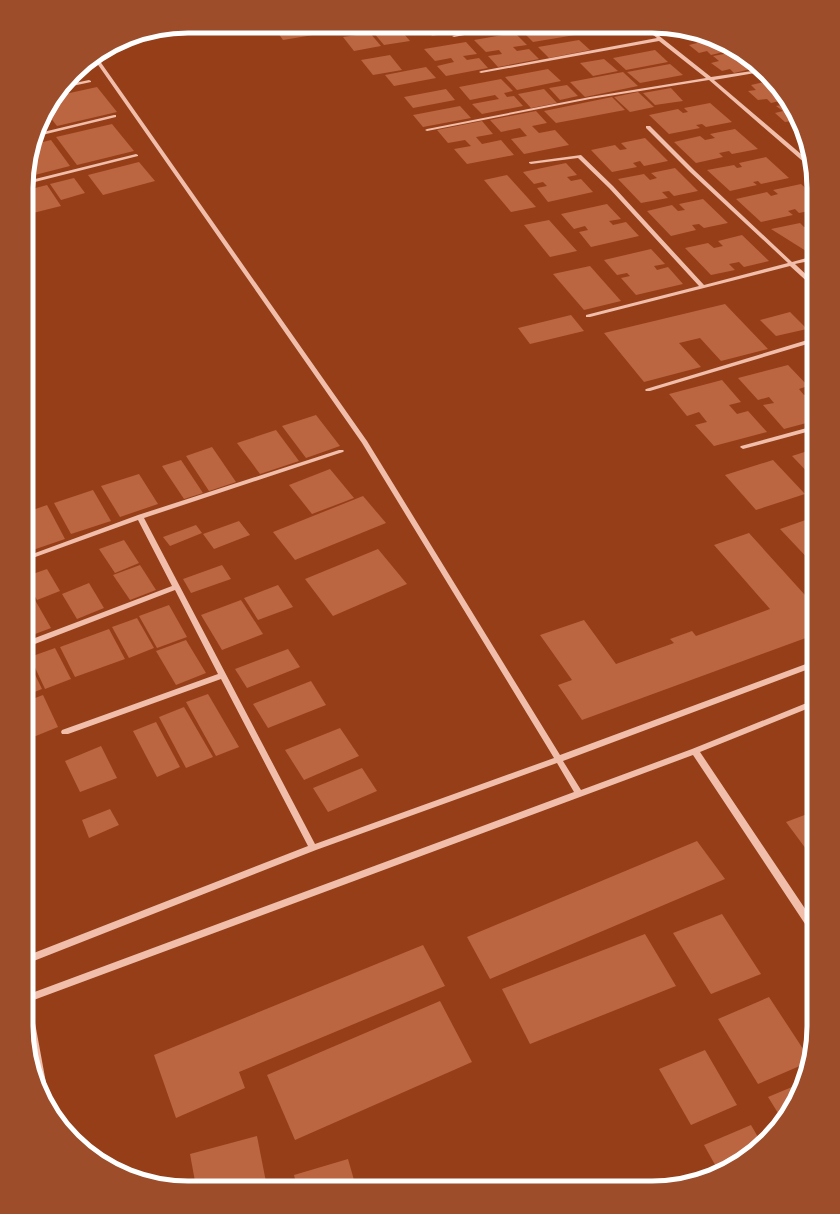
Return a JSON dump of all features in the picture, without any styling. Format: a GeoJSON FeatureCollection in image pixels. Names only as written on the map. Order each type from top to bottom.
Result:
{"type":"FeatureCollection","features":[{"type":"Feature","properties":{"kind":"street"},"geometry":{"type":"LineString","coordinates":[[454,36],[471,33]]}},
{"type":"Feature","properties":{"kind":"street"},"geometry":{"type":"LineString","coordinates":[[652,33],[710,79],[804,160]]}},
{"type":"Feature","properties":{"kind":"street"},"geometry":{"type":"LineString","coordinates":[[481,72],[660,39]]}},
{"type":"Feature","properties":{"kind":"street"},"geometry":{"type":"LineString","coordinates":[[99,62],[365,442],[579,793]]}},
{"type":"Feature","properties":{"kind":"street"},"geometry":{"type":"LineString","coordinates":[[427,130],[590,98],[754,71]]}},
{"type":"Feature","properties":{"kind":"street"},"geometry":{"type":"LineString","coordinates":[[72,85],[89,81]]}},
{"type":"Feature","properties":{"kind":"street"},"geometry":{"type":"LineString","coordinates":[[43,134],[114,116]]}},
{"type":"Feature","properties":{"kind":"street"},"geometry":{"type":"LineString","coordinates":[[648,127],[692,171],[807,279]]}},
{"type":"Feature","properties":{"kind":"street"},"geometry":{"type":"LineString","coordinates":[[33,181],[136,156]]}},
{"type":"Feature","properties":{"kind":"street"},"geometry":{"type":"LineString","coordinates":[[530,162],[579,156],[611,187],[702,286]]}},
{"type":"Feature","properties":{"kind":"street"},"geometry":{"type":"LineString","coordinates":[[588,316],[807,259]]}},
{"type":"Feature","properties":{"kind":"street"},"geometry":{"type":"LineString","coordinates":[[648,390],[807,342]]}},
{"type":"Feature","properties":{"kind":"street"},"geometry":{"type":"LineString","coordinates":[[743,447],[807,430]]}},
{"type":"Feature","properties":{"kind":"street"},"geometry":{"type":"LineString","coordinates":[[33,556],[140,517],[341,451]]}},
{"type":"Feature","properties":{"kind":"street"},"geometry":{"type":"LineString","coordinates":[[140,517],[313,848]]}},
{"type":"Feature","properties":{"kind":"street"},"geometry":{"type":"LineString","coordinates":[[33,642],[176,587]]}},
{"type":"Feature","properties":{"kind":"street"},"geometry":{"type":"LineString","coordinates":[[33,957],[313,848],[559,759],[807,667]]}},
{"type":"Feature","properties":{"kind":"street"},"geometry":{"type":"LineString","coordinates":[[65,732],[223,675]]}},
{"type":"Feature","properties":{"kind":"street"},"geometry":{"type":"LineString","coordinates":[[33,995],[695,751],[807,706]]}},
{"type":"Feature","properties":{"kind":"street"},"geometry":{"type":"LineString","coordinates":[[695,751],[807,919]]}},
{"type":"Feature","properties":{"kind":"street"},"geometry":{"type":"LineString","coordinates":[[33,1039],[38,1067]]}},
{"type":"Feature","properties":{"kind":"building"},"geometry":{"type":"Polygon","coordinates":[[[278,33],[325,33],[283,40],[278,33]]]}},
{"type":"Feature","properties":{"kind":"building"},"geometry":{"type":"Polygon","coordinates":[[[370,33],[381,46],[354,51],[343,37],[370,33]]]}},
{"type":"Feature","properties":{"kind":"building"},"geometry":{"type":"Polygon","coordinates":[[[374,33],[403,33],[410,41],[384,45],[374,33]]]}},
{"type":"Feature","properties":{"kind":"building"},"geometry":{"type":"Polygon","coordinates":[[[429,33],[449,33],[432,36],[429,33]]]}},
{"type":"Feature","properties":{"kind":"building"},"geometry":{"type":"Polygon","coordinates":[[[515,33],[527,45],[513,47],[517,51],[529,49],[539,59],[498,67],[488,56],[502,54],[499,50],[486,52],[474,40],[515,33]]]}},
{"type":"Feature","properties":{"kind":"building"},"geometry":{"type":"Polygon","coordinates":[[[524,33],[573,33],[575,35],[533,42],[524,33]]]}},
{"type":"Feature","properties":{"kind":"building"},"geometry":{"type":"Polygon","coordinates":[[[691,39],[702,41],[726,52],[711,55],[707,51],[699,53],[689,45],[697,43],[691,39]]]}},
{"type":"Feature","properties":{"kind":"building"},"geometry":{"type":"Polygon","coordinates":[[[579,40],[590,50],[549,58],[538,47],[579,40]]]}},
{"type":"Feature","properties":{"kind":"building"},"geometry":{"type":"Polygon","coordinates":[[[466,42],[477,54],[463,56],[467,60],[479,58],[488,68],[446,76],[437,66],[454,62],[451,58],[435,61],[424,49],[466,42]]]}},
{"type":"Feature","properties":{"kind":"building"},"geometry":{"type":"Polygon","coordinates":[[[655,50],[668,62],[626,70],[613,58],[655,50]]]}},
{"type":"Feature","properties":{"kind":"building"},"geometry":{"type":"Polygon","coordinates":[[[728,53],[751,69],[734,73],[730,69],[722,71],[711,63],[719,61],[713,56],[728,53]]]}},
{"type":"Feature","properties":{"kind":"building"},"geometry":{"type":"Polygon","coordinates":[[[390,55],[402,70],[373,75],[361,60],[390,55]]]}},
{"type":"Feature","properties":{"kind":"building"},"geometry":{"type":"Polygon","coordinates":[[[604,59],[618,71],[593,76],[580,63],[604,59]]]}},
{"type":"Feature","properties":{"kind":"building"},"geometry":{"type":"Polygon","coordinates":[[[670,64],[683,75],[640,83],[627,72],[670,64]]]}},
{"type":"Feature","properties":{"kind":"building"},"geometry":{"type":"Polygon","coordinates":[[[426,67],[436,78],[394,86],[385,75],[426,67]]]}},
{"type":"Feature","properties":{"kind":"building"},"geometry":{"type":"Polygon","coordinates":[[[548,69],[561,81],[517,90],[505,77],[548,69]]]}},
{"type":"Feature","properties":{"kind":"building"},"geometry":{"type":"Polygon","coordinates":[[[623,72],[638,86],[585,97],[570,82],[623,72]]]}},
{"type":"Feature","properties":{"kind":"building"},"geometry":{"type":"Polygon","coordinates":[[[501,79],[513,91],[504,93],[507,97],[514,96],[523,106],[482,114],[472,104],[499,99],[495,95],[470,100],[459,87],[501,79]]]}},
{"type":"Feature","properties":{"kind":"building"},"geometry":{"type":"Polygon","coordinates":[[[765,82],[780,101],[771,103],[767,99],[758,100],[748,91],[756,90],[751,85],[765,82]]]}},
{"type":"Feature","properties":{"kind":"building"},"geometry":{"type":"Polygon","coordinates":[[[567,85],[578,96],[560,100],[549,88],[567,85]]]}},
{"type":"Feature","properties":{"kind":"building"},"geometry":{"type":"Polygon","coordinates":[[[97,87],[117,112],[57,126],[50,117],[65,94],[97,87]]]}},
{"type":"Feature","properties":{"kind":"building"},"geometry":{"type":"Polygon","coordinates":[[[671,88],[683,101],[655,105],[643,93],[671,88]]]}},
{"type":"Feature","properties":{"kind":"building"},"geometry":{"type":"Polygon","coordinates":[[[446,89],[455,100],[413,108],[404,97],[446,89]]]}},
{"type":"Feature","properties":{"kind":"building"},"geometry":{"type":"Polygon","coordinates":[[[544,89],[557,103],[531,108],[518,94],[544,89]]]}},
{"type":"Feature","properties":{"kind":"building"},"geometry":{"type":"Polygon","coordinates":[[[638,92],[654,107],[630,112],[614,97],[638,92]]]}},
{"type":"Feature","properties":{"kind":"building"},"geometry":{"type":"Polygon","coordinates":[[[612,97],[625,110],[556,123],[544,111],[612,97]]]}},
{"type":"Feature","properties":{"kind":"building"},"geometry":{"type":"Polygon","coordinates":[[[710,103],[732,122],[706,127],[702,124],[696,125],[700,128],[669,134],[649,115],[678,109],[683,113],[688,112],[684,108],[710,103]]]}},
{"type":"Feature","properties":{"kind":"building"},"geometry":{"type":"Polygon","coordinates":[[[783,105],[792,121],[785,122],[775,113],[783,111],[776,106],[783,105]]]}},
{"type":"Feature","properties":{"kind":"building"},"geometry":{"type":"Polygon","coordinates":[[[460,106],[471,118],[423,127],[413,115],[460,106]]]}},
{"type":"Feature","properties":{"kind":"building"},"geometry":{"type":"Polygon","coordinates":[[[536,111],[547,123],[532,126],[539,133],[555,130],[569,145],[524,154],[511,139],[527,136],[520,128],[501,132],[490,120],[536,111]]]}},
{"type":"Feature","properties":{"kind":"building"},"geometry":{"type":"Polygon","coordinates":[[[482,121],[493,134],[476,137],[482,144],[501,140],[514,155],[467,164],[454,149],[471,146],[465,140],[448,143],[437,130],[482,121]]]}},
{"type":"Feature","properties":{"kind":"building"},"geometry":{"type":"Polygon","coordinates":[[[112,124],[134,151],[77,165],[56,137],[112,124]]]}},
{"type":"Feature","properties":{"kind":"building"},"geometry":{"type":"Polygon","coordinates":[[[735,129],[758,149],[732,154],[729,151],[719,153],[723,157],[696,163],[674,142],[700,136],[705,140],[715,138],[710,134],[735,129]]]}},
{"type":"Feature","properties":{"kind":"building"},"geometry":{"type":"Polygon","coordinates":[[[645,138],[668,161],[644,166],[640,161],[633,163],[637,167],[612,172],[591,150],[615,145],[620,150],[627,149],[621,143],[645,138]]]}},
{"type":"Feature","properties":{"kind":"building"},"geometry":{"type":"Polygon","coordinates":[[[51,140],[70,166],[33,175],[40,143],[51,140]]]}},
{"type":"Feature","properties":{"kind":"building"},"geometry":{"type":"Polygon","coordinates":[[[766,157],[789,178],[761,184],[758,181],[753,182],[757,185],[730,191],[707,170],[734,165],[737,168],[742,167],[739,163],[766,157]]]}},
{"type":"Feature","properties":{"kind":"building"},"geometry":{"type":"Polygon","coordinates":[[[139,162],[155,181],[103,195],[88,175],[139,162]]]}},
{"type":"Feature","properties":{"kind":"building"},"geometry":{"type":"Polygon","coordinates":[[[566,163],[577,175],[567,177],[571,181],[581,179],[593,192],[548,202],[537,188],[547,186],[543,182],[534,184],[523,172],[566,163]]]}},
{"type":"Feature","properties":{"kind":"building"},"geometry":{"type":"Polygon","coordinates":[[[675,168],[698,191],[674,196],[669,191],[662,192],[668,198],[641,203],[618,179],[644,174],[650,180],[657,178],[651,173],[675,168]]]}},
{"type":"Feature","properties":{"kind":"building"},"geometry":{"type":"Polygon","coordinates":[[[507,175],[536,207],[511,212],[484,180],[507,175]]]}},
{"type":"Feature","properties":{"kind":"building"},"geometry":{"type":"Polygon","coordinates":[[[74,178],[85,193],[61,200],[50,184],[74,178]]]}},
{"type":"Feature","properties":{"kind":"building"},"geometry":{"type":"Polygon","coordinates":[[[801,184],[807,190],[807,211],[799,213],[795,209],[788,211],[793,215],[761,222],[736,199],[767,192],[771,196],[778,194],[773,190],[801,184]]]}},
{"type":"Feature","properties":{"kind":"building"},"geometry":{"type":"Polygon","coordinates":[[[47,185],[61,206],[33,213],[33,188],[47,185]]]}},
{"type":"Feature","properties":{"kind":"building"},"geometry":{"type":"Polygon","coordinates":[[[703,199],[728,223],[704,228],[699,224],[692,225],[696,230],[671,236],[647,211],[672,205],[678,211],[685,210],[679,204],[703,199]]]}},
{"type":"Feature","properties":{"kind":"building"},"geometry":{"type":"Polygon","coordinates":[[[607,204],[621,219],[609,221],[613,225],[626,222],[639,236],[591,247],[579,232],[588,230],[585,226],[574,229],[561,214],[607,204]]]}},
{"type":"Feature","properties":{"kind":"building"},"geometry":{"type":"Polygon","coordinates":[[[549,220],[577,251],[550,257],[524,225],[549,220]]]}},
{"type":"Feature","properties":{"kind":"building"},"geometry":{"type":"Polygon","coordinates":[[[800,223],[804,227],[807,226],[806,251],[771,229],[800,223]]]}},
{"type":"Feature","properties":{"kind":"building"},"geometry":{"type":"Polygon","coordinates":[[[742,235],[769,261],[744,267],[739,262],[729,264],[735,270],[711,275],[685,248],[708,243],[714,248],[723,246],[718,241],[742,235]]]}},
{"type":"Feature","properties":{"kind":"building"},"geometry":{"type":"Polygon","coordinates":[[[651,249],[665,264],[654,266],[657,270],[668,267],[683,284],[636,295],[621,278],[630,276],[627,273],[617,275],[604,260],[651,249]]]}},
{"type":"Feature","properties":{"kind":"building"},"geometry":{"type":"Polygon","coordinates":[[[590,266],[621,301],[584,310],[553,274],[590,266]]]}},
{"type":"Feature","properties":{"kind":"building"},"geometry":{"type":"Polygon","coordinates":[[[725,304],[768,349],[721,361],[700,338],[679,343],[701,367],[644,382],[604,333],[725,304]]]}},
{"type":"Feature","properties":{"kind":"building"},"geometry":{"type":"Polygon","coordinates":[[[790,312],[807,329],[776,336],[760,320],[790,312]]]}},
{"type":"Feature","properties":{"kind":"building"},"geometry":{"type":"Polygon","coordinates":[[[571,315],[584,331],[530,344],[518,328],[571,315]]]}},
{"type":"Feature","properties":{"kind":"building"},"geometry":{"type":"Polygon","coordinates":[[[788,365],[807,385],[807,386],[799,389],[804,395],[807,394],[807,423],[784,429],[763,405],[774,403],[769,397],[758,400],[738,378],[788,365]]]}},
{"type":"Feature","properties":{"kind":"building"},"geometry":{"type":"Polygon","coordinates":[[[722,380],[741,402],[729,405],[737,414],[748,411],[767,432],[714,446],[695,425],[707,422],[699,412],[687,416],[669,394],[722,380]]]}},
{"type":"Feature","properties":{"kind":"building"},"geometry":{"type":"Polygon","coordinates":[[[316,415],[340,446],[306,458],[282,426],[316,415]]]}},
{"type":"Feature","properties":{"kind":"building"},"geometry":{"type":"Polygon","coordinates":[[[276,430],[299,461],[260,474],[237,443],[276,430]]]}},
{"type":"Feature","properties":{"kind":"building"},"geometry":{"type":"Polygon","coordinates":[[[212,447],[236,482],[209,491],[186,456],[212,447]]]}},
{"type":"Feature","properties":{"kind":"building"},"geometry":{"type":"Polygon","coordinates":[[[807,451],[807,472],[792,456],[807,451]]]}},
{"type":"Feature","properties":{"kind":"building"},"geometry":{"type":"Polygon","coordinates":[[[181,460],[203,493],[184,499],[162,466],[181,460]]]}},
{"type":"Feature","properties":{"kind":"building"},"geometry":{"type":"Polygon","coordinates":[[[773,460],[805,494],[756,510],[725,475],[773,460]]]}},
{"type":"Feature","properties":{"kind":"building"},"geometry":{"type":"Polygon","coordinates":[[[330,469],[354,498],[312,514],[289,485],[330,469]]]}},
{"type":"Feature","properties":{"kind":"building"},"geometry":{"type":"Polygon","coordinates":[[[139,474],[158,504],[120,517],[101,486],[139,474]]]}},
{"type":"Feature","properties":{"kind":"building"},"geometry":{"type":"Polygon","coordinates":[[[93,490],[111,521],[71,534],[54,503],[93,490]]]}},
{"type":"Feature","properties":{"kind":"building"},"geometry":{"type":"Polygon","coordinates":[[[363,496],[386,523],[295,560],[273,532],[363,496]]]}},
{"type":"Feature","properties":{"kind":"building"},"geometry":{"type":"Polygon","coordinates":[[[47,505],[65,539],[33,550],[33,510],[47,505]]]}},
{"type":"Feature","properties":{"kind":"building"},"geometry":{"type":"Polygon","coordinates":[[[807,519],[807,558],[780,529],[807,519]]]}},
{"type":"Feature","properties":{"kind":"building"},"geometry":{"type":"Polygon","coordinates":[[[239,521],[250,535],[214,549],[203,534],[239,521]]]}},
{"type":"Feature","properties":{"kind":"building"},"geometry":{"type":"Polygon","coordinates":[[[196,525],[202,533],[170,546],[163,537],[196,525]]]}},
{"type":"Feature","properties":{"kind":"building"},"geometry":{"type":"Polygon","coordinates":[[[749,533],[807,597],[807,638],[582,720],[558,685],[572,680],[540,635],[584,620],[616,664],[674,643],[670,639],[692,631],[696,636],[770,609],[714,545],[749,533]]]}},
{"type":"Feature","properties":{"kind":"building"},"geometry":{"type":"Polygon","coordinates":[[[124,540],[139,563],[115,573],[99,549],[124,540]]]}},
{"type":"Feature","properties":{"kind":"building"},"geometry":{"type":"Polygon","coordinates":[[[378,549],[407,584],[333,616],[305,579],[378,549]]]}},
{"type":"Feature","properties":{"kind":"building"},"geometry":{"type":"Polygon","coordinates":[[[140,565],[156,590],[130,600],[113,575],[140,565]]]}},
{"type":"Feature","properties":{"kind":"building"},"geometry":{"type":"Polygon","coordinates":[[[222,565],[231,579],[191,593],[183,579],[222,565]]]}},
{"type":"Feature","properties":{"kind":"building"},"geometry":{"type":"Polygon","coordinates":[[[47,569],[60,591],[37,600],[33,593],[33,574],[47,569]]]}},
{"type":"Feature","properties":{"kind":"building"},"geometry":{"type":"Polygon","coordinates":[[[89,583],[104,608],[77,619],[62,594],[89,583]]]}},
{"type":"Feature","properties":{"kind":"building"},"geometry":{"type":"Polygon","coordinates":[[[278,585],[293,607],[258,620],[244,598],[278,585]]]}},
{"type":"Feature","properties":{"kind":"building"},"geometry":{"type":"Polygon","coordinates":[[[35,600],[51,628],[33,635],[33,601],[35,600]]]}},
{"type":"Feature","properties":{"kind":"building"},"geometry":{"type":"Polygon","coordinates":[[[241,600],[263,634],[222,650],[201,615],[241,600]]]}},
{"type":"Feature","properties":{"kind":"building"},"geometry":{"type":"Polygon","coordinates":[[[169,605],[187,637],[157,648],[139,616],[169,605]]]}},
{"type":"Feature","properties":{"kind":"building"},"geometry":{"type":"Polygon","coordinates":[[[137,618],[154,648],[129,658],[112,627],[137,618]]]}},
{"type":"Feature","properties":{"kind":"building"},"geometry":{"type":"Polygon","coordinates":[[[109,629],[125,659],[75,677],[60,647],[109,629]]]}},
{"type":"Feature","properties":{"kind":"building"},"geometry":{"type":"Polygon","coordinates":[[[186,640],[206,673],[176,685],[156,651],[186,640]]]}},
{"type":"Feature","properties":{"kind":"building"},"geometry":{"type":"Polygon","coordinates":[[[55,648],[71,679],[45,689],[33,663],[33,656],[55,648]]]}},
{"type":"Feature","properties":{"kind":"building"},"geometry":{"type":"Polygon","coordinates":[[[288,649],[300,667],[247,688],[235,669],[288,649]]]}},
{"type":"Feature","properties":{"kind":"building"},"geometry":{"type":"Polygon","coordinates":[[[33,670],[42,689],[33,693],[33,670]]]}},
{"type":"Feature","properties":{"kind":"building"},"geometry":{"type":"Polygon","coordinates":[[[311,681],[326,705],[268,728],[253,704],[311,681]]]}},
{"type":"Feature","properties":{"kind":"building"},"geometry":{"type":"Polygon","coordinates":[[[208,694],[239,747],[216,756],[186,702],[208,694]]]}},
{"type":"Feature","properties":{"kind":"building"},"geometry":{"type":"Polygon","coordinates":[[[43,695],[58,727],[33,737],[33,699],[43,695]]]}},
{"type":"Feature","properties":{"kind":"building"},"geometry":{"type":"Polygon","coordinates":[[[184,707],[213,757],[186,768],[159,717],[184,707]]]}},
{"type":"Feature","properties":{"kind":"building"},"geometry":{"type":"Polygon","coordinates":[[[156,722],[180,767],[157,777],[133,731],[156,722]]]}},
{"type":"Feature","properties":{"kind":"building"},"geometry":{"type":"Polygon","coordinates":[[[340,728],[359,756],[304,780],[285,750],[340,728]]]}},
{"type":"Feature","properties":{"kind":"building"},"geometry":{"type":"Polygon","coordinates":[[[101,746],[117,778],[80,792],[65,761],[101,746]]]}},
{"type":"Feature","properties":{"kind":"building"},"geometry":{"type":"Polygon","coordinates":[[[362,768],[377,791],[328,812],[313,788],[362,768]]]}},
{"type":"Feature","properties":{"kind":"building"},"geometry":{"type":"Polygon","coordinates":[[[110,809],[119,825],[89,838],[82,820],[110,809]]]}},
{"type":"Feature","properties":{"kind":"building"},"geometry":{"type":"Polygon","coordinates":[[[807,814],[807,850],[786,822],[807,814]]]}},
{"type":"Feature","properties":{"kind":"building"},"geometry":{"type":"Polygon","coordinates":[[[697,841],[725,879],[490,979],[467,937],[697,841]]]}},
{"type":"Feature","properties":{"kind":"building"},"geometry":{"type":"Polygon","coordinates":[[[722,914],[761,974],[711,994],[673,933],[722,914]]]}},
{"type":"Feature","properties":{"kind":"building"},"geometry":{"type":"Polygon","coordinates":[[[645,934],[676,986],[530,1044],[502,989],[645,934]]]}},
{"type":"Feature","properties":{"kind":"building"},"geometry":{"type":"Polygon","coordinates":[[[423,945],[445,986],[239,1072],[245,1088],[176,1118],[154,1055],[423,945]]]}},
{"type":"Feature","properties":{"kind":"building"},"geometry":{"type":"Polygon","coordinates":[[[769,997],[805,1052],[802,1065],[758,1084],[718,1019],[769,997]]]}},
{"type":"Feature","properties":{"kind":"building"},"geometry":{"type":"Polygon","coordinates":[[[440,1001],[472,1062],[295,1140],[267,1075],[440,1001]]]}},
{"type":"Feature","properties":{"kind":"building"},"geometry":{"type":"Polygon","coordinates":[[[705,1050],[737,1105],[691,1125],[659,1069],[705,1050]]]}},
{"type":"Feature","properties":{"kind":"building"},"geometry":{"type":"Polygon","coordinates":[[[795,1086],[779,1115],[768,1097],[795,1086]]]}},
{"type":"Feature","properties":{"kind":"building"},"geometry":{"type":"Polygon","coordinates":[[[751,1125],[759,1139],[738,1155],[716,1167],[704,1145],[751,1125]]]}},
{"type":"Feature","properties":{"kind":"building"},"geometry":{"type":"Polygon","coordinates":[[[257,1136],[266,1181],[195,1181],[190,1154],[257,1136]]]}},
{"type":"Feature","properties":{"kind":"building"},"geometry":{"type":"Polygon","coordinates":[[[348,1159],[354,1181],[296,1181],[294,1175],[348,1159]]]}}]}
